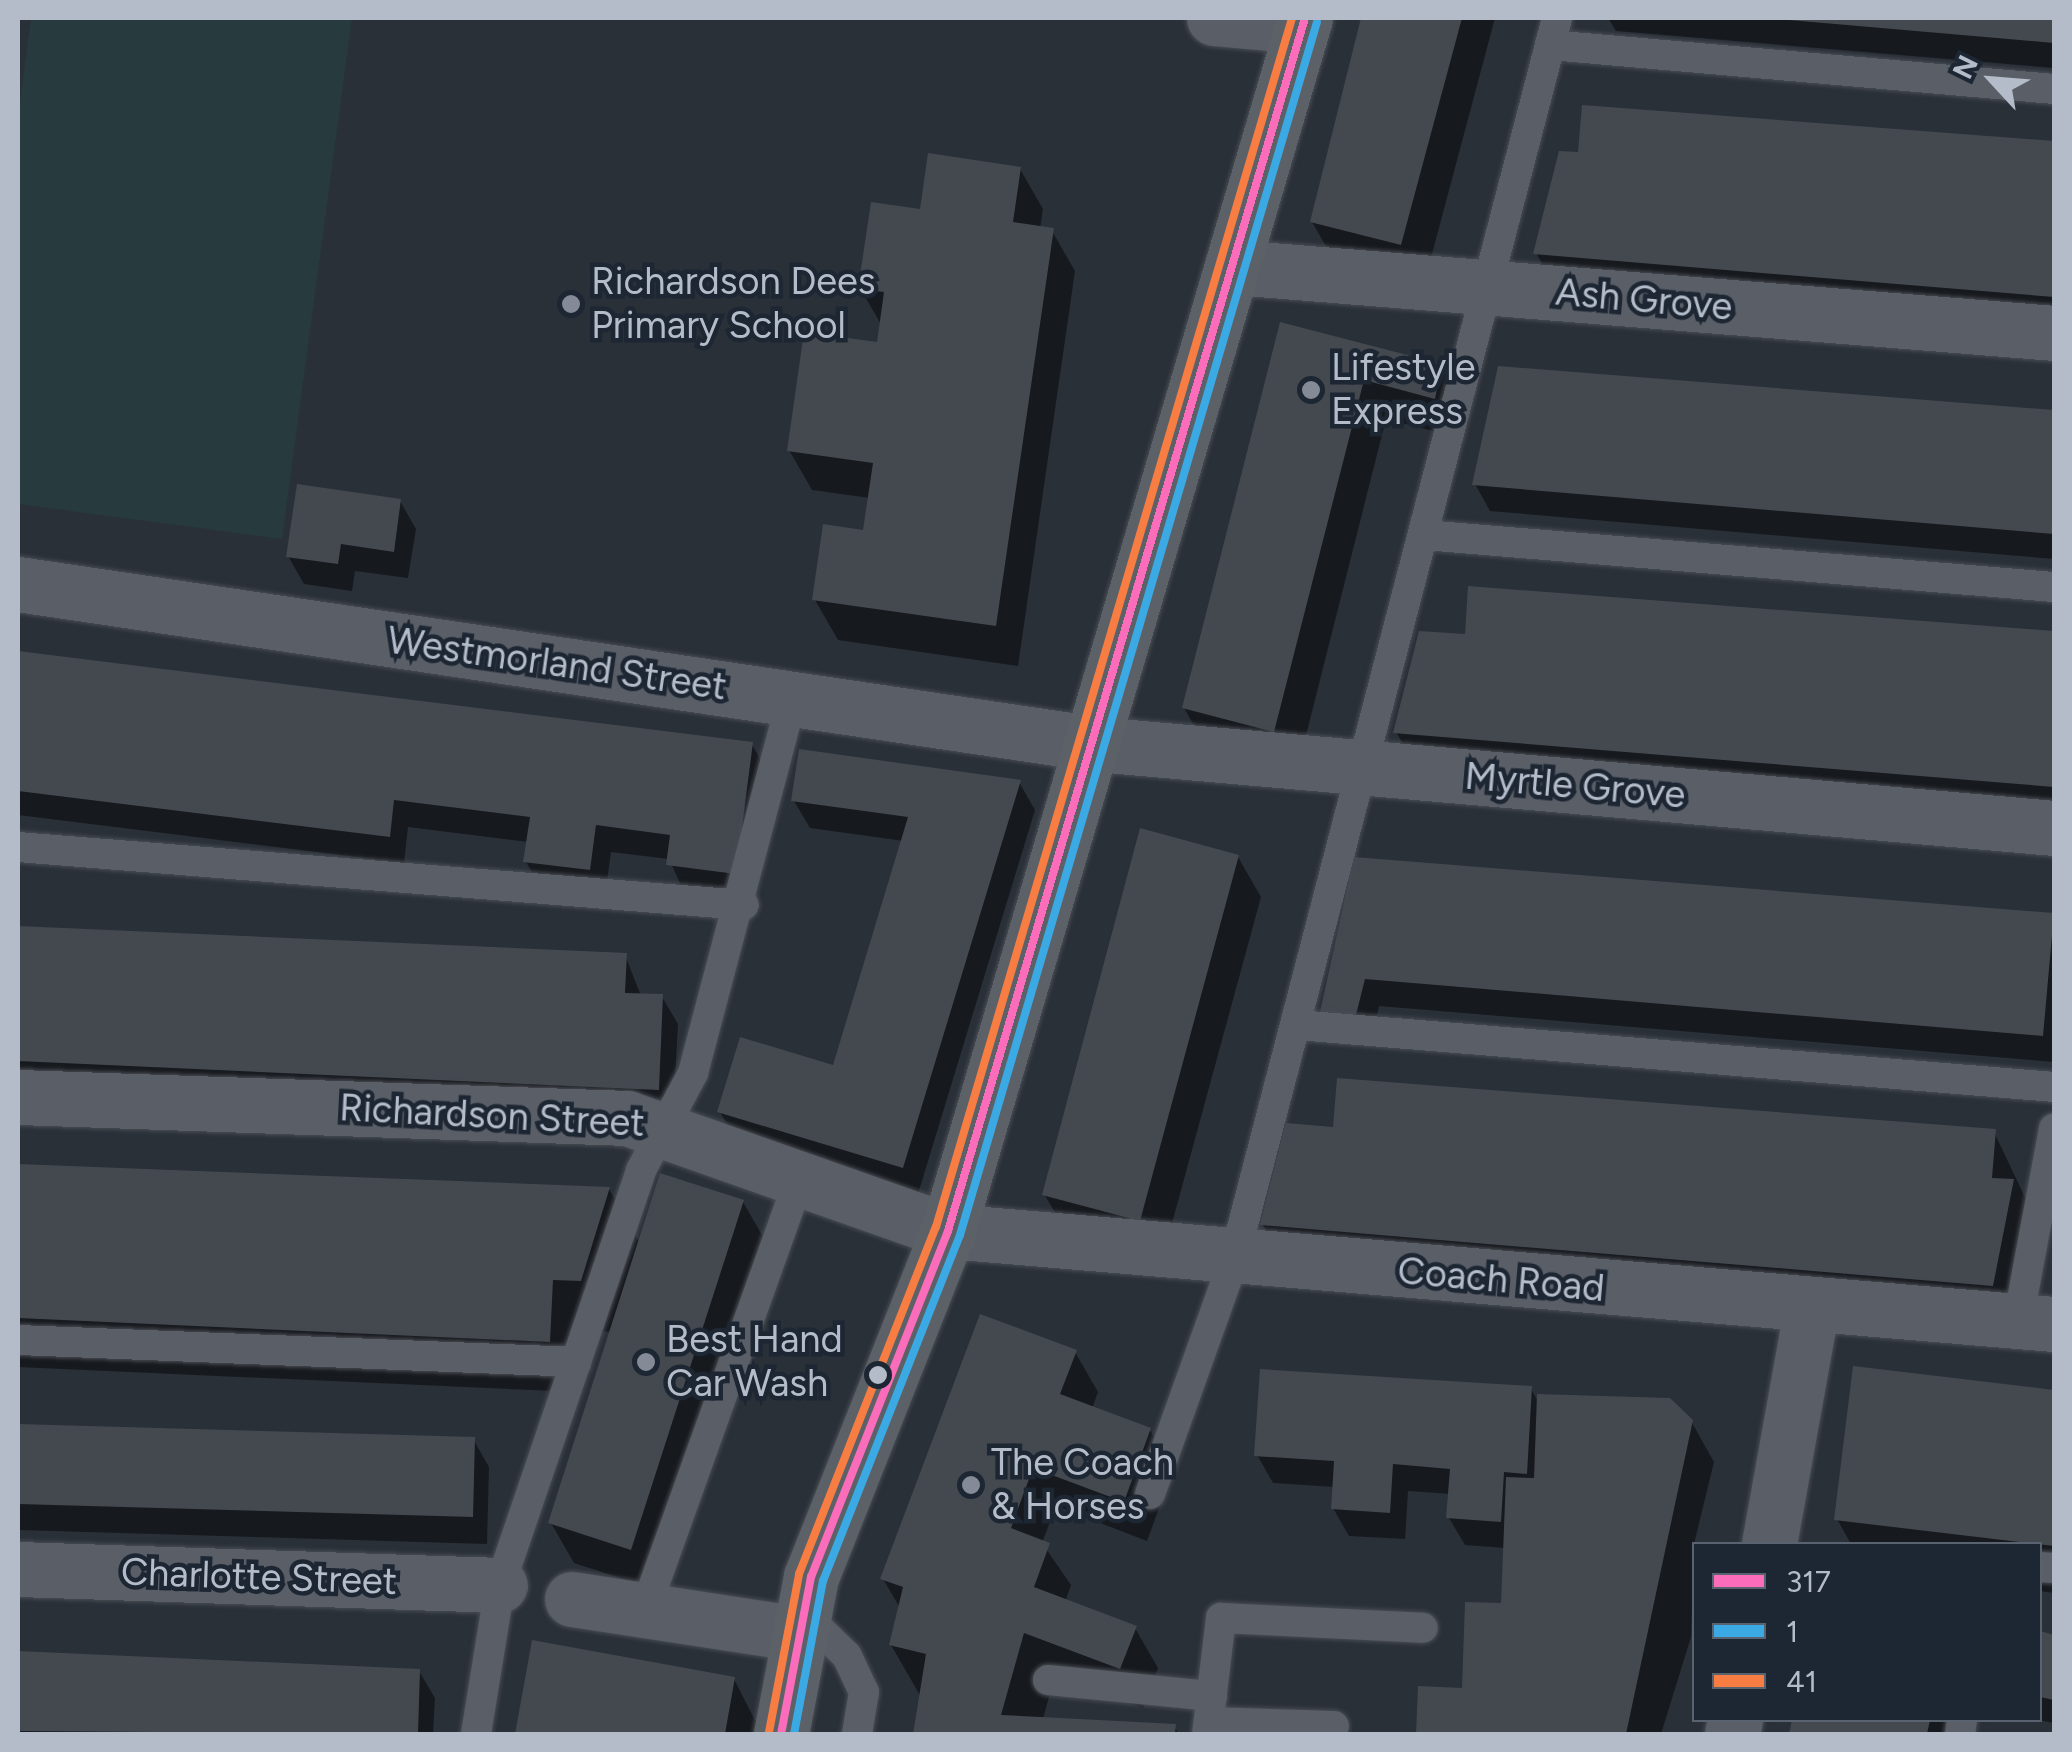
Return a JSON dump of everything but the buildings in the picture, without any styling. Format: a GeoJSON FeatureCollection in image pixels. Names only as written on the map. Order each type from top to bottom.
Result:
{"type":"FeatureCollection","features":[{"type":"Feature","properties":{"kind":"main road"},"geometry":{"type":"LineString","coordinates":[[782,1734],[802,1624],[948,1230],[1096,744],[1304,22]]}},
{"type":"Feature","properties":{"kind":"street"},"geometry":{"type":"LineString","coordinates":[[1214,18],[1304,22]]}},
{"type":"Feature","properties":{"kind":"street","name":"Ash Grove"},"geometry":{"type":"LineString","coordinates":[[1234,266],[2054,333]]}},
{"type":"Feature","properties":{"kind":"street","name":"Westmorland Street"},"geometry":{"type":"LineString","coordinates":[[18,584],[1096,744]]}},
{"type":"Feature","properties":{"kind":"street","name":"Myrtle Grove"},"geometry":{"type":"LineString","coordinates":[[1096,744],[2054,828]]}},
{"type":"Feature","properties":{"kind":"street","name":"Richardson Street"},"geometry":{"type":"LineString","coordinates":[[18,1096],[664,1126],[948,1230]]}},
{"type":"Feature","properties":{"kind":"street","name":"Coach Road"},"geometry":{"type":"LineString","coordinates":[[948,1230],[1234,1259],[2036,1322]]}},
{"type":"Feature","properties":{"kind":"street"},"geometry":{"type":"LineString","coordinates":[[1770,1542],[1812,1304]]}},
{"type":"Feature","properties":{"kind":"street","name":"Charlotte Street"},"geometry":{"type":"LineString","coordinates":[[18,1569],[500,1586]]}},
{"type":"Feature","properties":{"kind":"street"},"geometry":{"type":"LineString","coordinates":[[572,1599],[645,1610],[802,1624]]}},
{"type":"Feature","properties":{"kind":"lane"},"geometry":{"type":"LineString","coordinates":[[1150,1494],[1234,1259],[1554,31],[2054,89]]}},
{"type":"Feature","properties":{"kind":"lane"},"geometry":{"type":"LineString","coordinates":[[1424,535],[2054,586]]}},
{"type":"Feature","properties":{"kind":"lane"},"geometry":{"type":"LineString","coordinates":[[476,1734],[500,1586],[664,1126],[693,1073],[744,905],[792,698]]}},
{"type":"Feature","properties":{"kind":"lane"},"geometry":{"type":"LineString","coordinates":[[18,847],[744,905]]}},
{"type":"Feature","properties":{"kind":"lane"},"geometry":{"type":"LineString","coordinates":[[1297,1025],[2054,1087]]}},
{"type":"Feature","properties":{"kind":"lane"},"geometry":{"type":"LineString","coordinates":[[2036,1322],[2054,1128]]}},
{"type":"Feature","properties":{"kind":"lane"},"geometry":{"type":"LineString","coordinates":[[645,1610],[800,1176]]}},
{"type":"Feature","properties":{"kind":"lane"},"geometry":{"type":"LineString","coordinates":[[18,1340],[577,1362]]}},
{"type":"Feature","properties":{"kind":"lane"},"geometry":{"type":"LineString","coordinates":[[1209,1718],[1221,1618],[1423,1628]]}},
{"type":"Feature","properties":{"kind":"lane"},"geometry":{"type":"LineString","coordinates":[[802,1624],[847,1656],[864,1692],[857,1734]]}},
{"type":"Feature","properties":{"kind":"lane"},"geometry":{"type":"LineString","coordinates":[[1048,1680],[1209,1718],[1334,1726]]}},
{"type":"Feature","properties":{"kind":"green space"},"geometry":{"type":"Polygon","coordinates":[[[31,18],[352,18],[282,539],[18,504],[18,118],[31,18]]]}},
{"type":"Feature","properties":{"kind":"transit line","name":"41"},"geometry":{"type":"LineString","coordinates":[[769,1732],[799,1574],[936,1227],[1292,18]]}},
{"type":"Feature","properties":{"kind":"transit line","name":"317"},"geometry":{"type":"LineString","coordinates":[[781,1734],[811,1577],[948,1231],[1305,18]]}},
{"type":"Feature","properties":{"kind":"transit line","name":"1"},"geometry":{"type":"LineString","coordinates":[[794,1734],[823,1581],[960,1235],[1317,22]]}},
{"type":"Feature","properties":{"kind":"place","name":"Richardson Dees Primary School"},"geometry":{"type":"Point","coordinates":[571,304]}},
{"type":"Feature","properties":{"kind":"place","name":"Lifestyle Express"},"geometry":{"type":"Point","coordinates":[1311,390]}},
{"type":"Feature","properties":{"kind":"place","name":"Best Hand Car Wash"},"geometry":{"type":"Point","coordinates":[646,1362]}},
{"type":"Feature","properties":{"kind":"place","name":"The Coach & Horses"},"geometry":{"type":"Point","coordinates":[971,1485]}}]}
